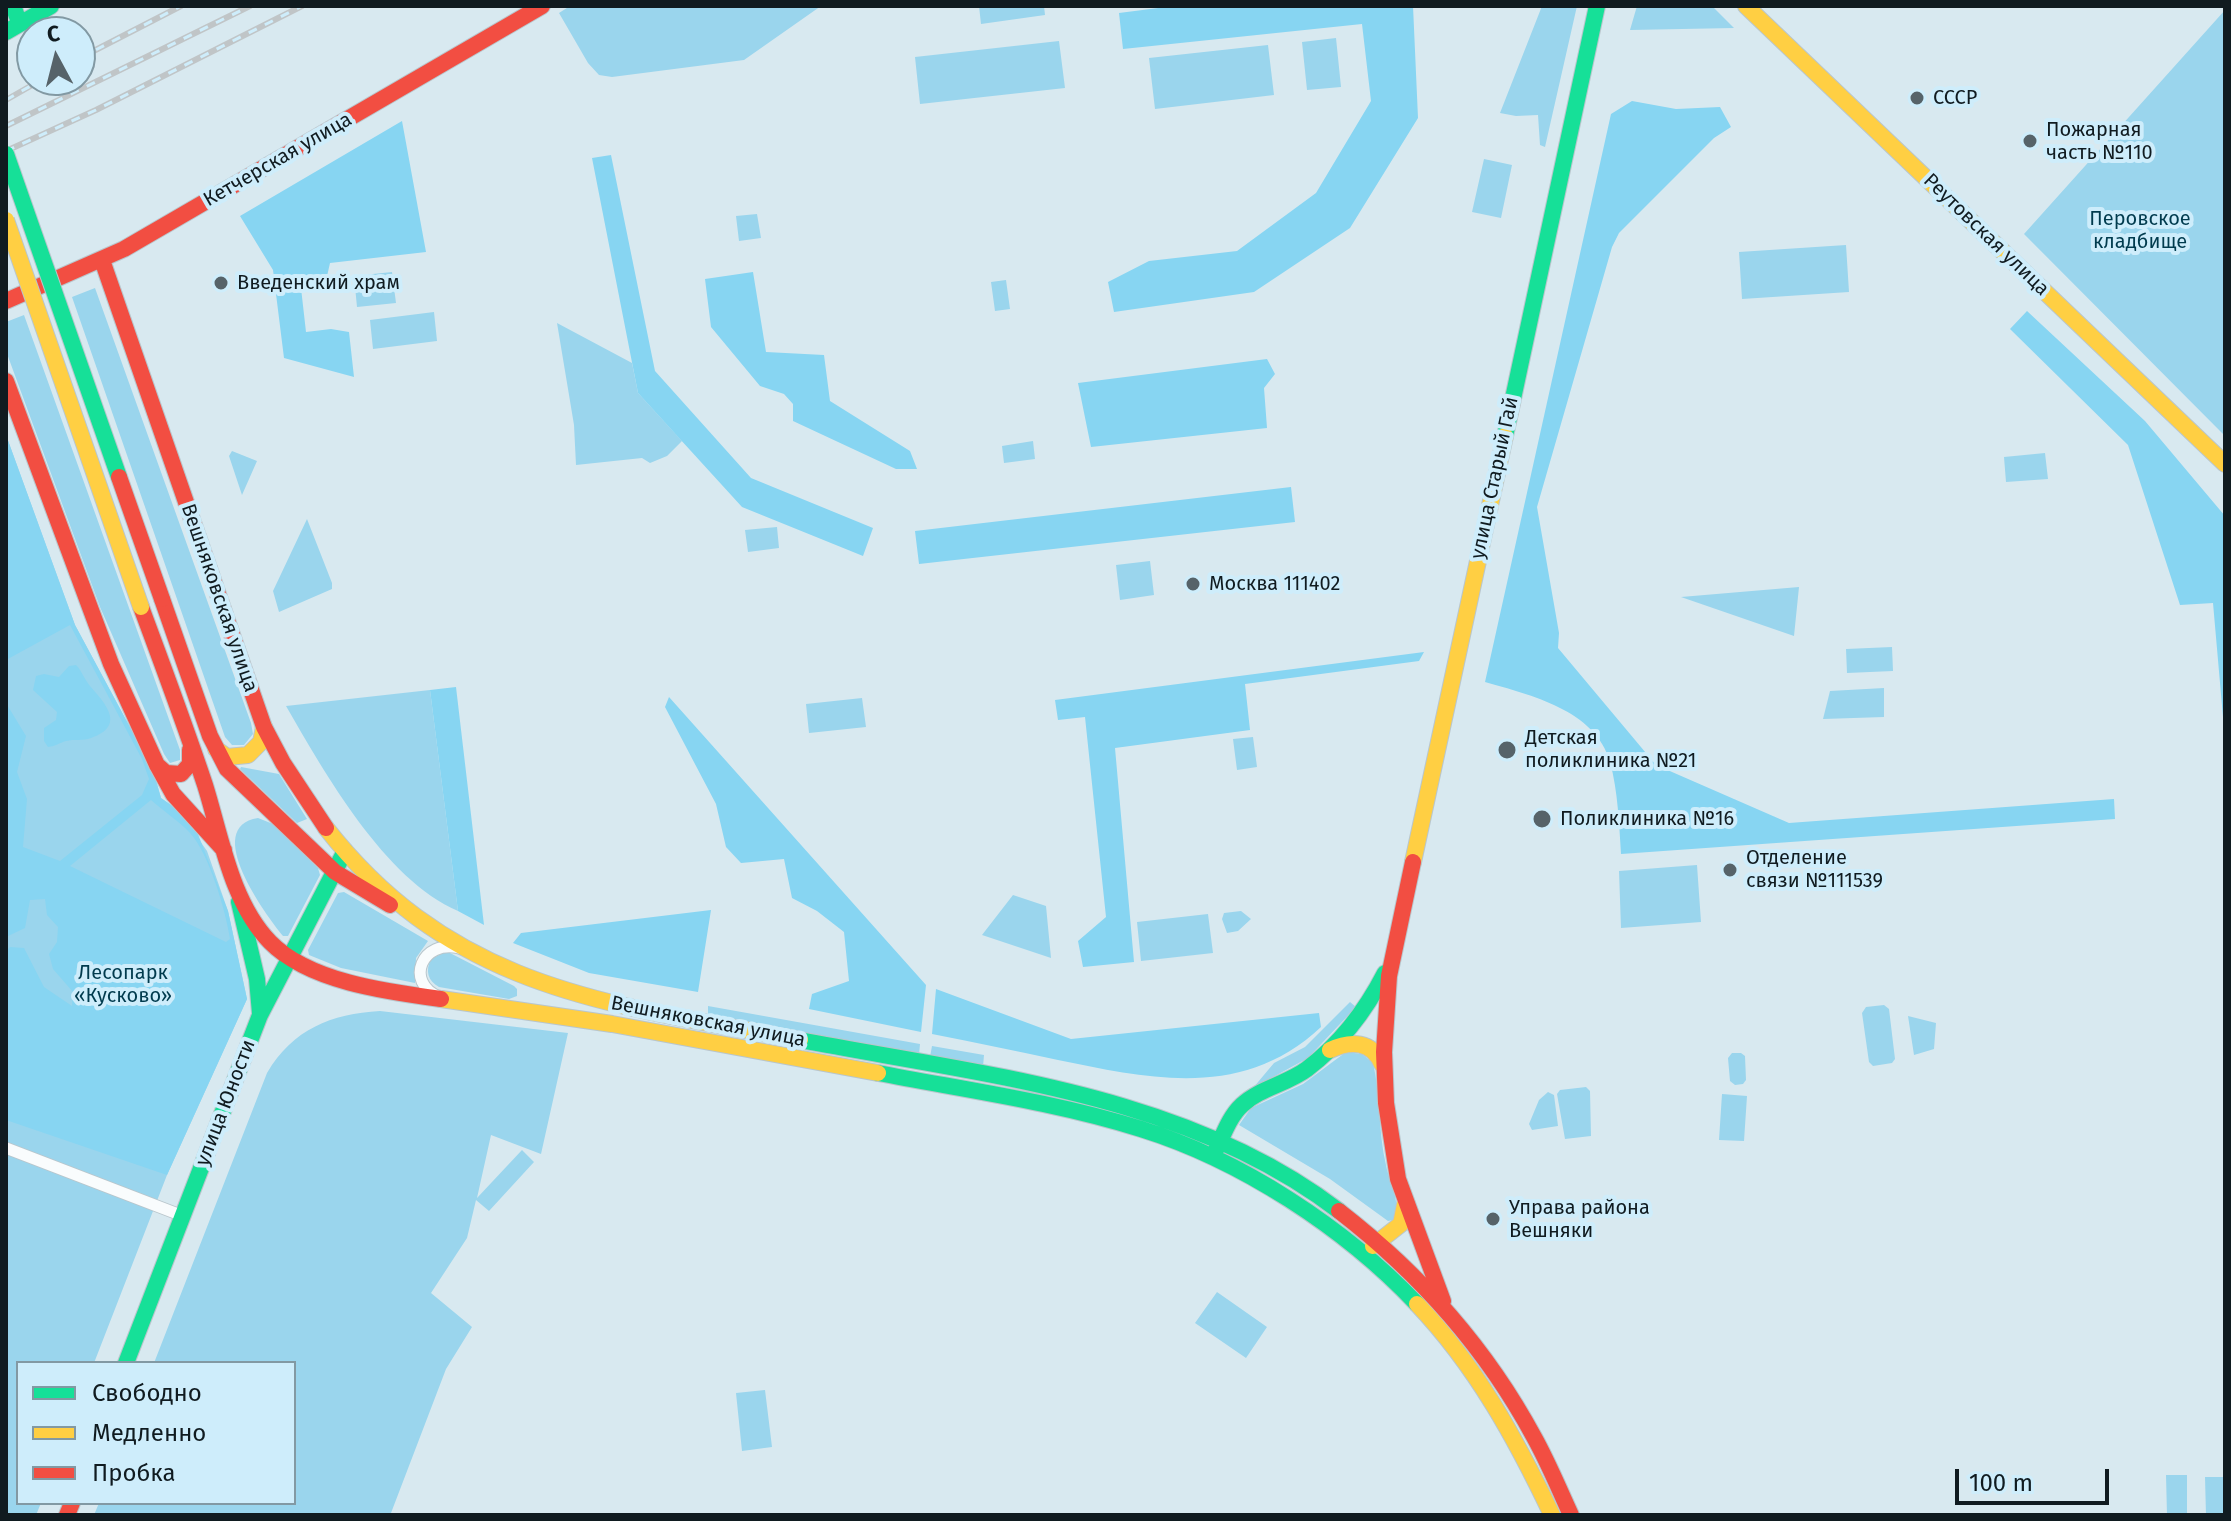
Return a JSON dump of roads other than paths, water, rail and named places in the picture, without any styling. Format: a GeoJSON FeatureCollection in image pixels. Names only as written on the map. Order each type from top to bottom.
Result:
{"type":"FeatureCollection","features":[{"type":"Feature","properties":{"kind":"main road"},"geometry":{"type":"LineString","coordinates":[[13,6],[13,28]]}},
{"type":"Feature","properties":{"kind":"main road"},"geometry":{"type":"LineString","coordinates":[[13,28],[51,6]]}},
{"type":"Feature","properties":{"kind":"main road","name":"Кетчерская улица"},"geometry":{"type":"LineString","coordinates":[[6,301],[102,260],[542,6]]}},
{"type":"Feature","properties":{"kind":"main road","name":"улица Старый Гай"},"geometry":{"type":"LineString","coordinates":[[1383,1071],[1386,1007],[1394,949],[1597,6]]}},
{"type":"Feature","properties":{"kind":"main road","name":"Реутовская улица"},"geometry":{"type":"LineString","coordinates":[[1746,6],[2225,464]]}},
{"type":"Feature","properties":{"kind":"main road"},"geometry":{"type":"LineString","coordinates":[[6,154],[213,745],[232,775],[335,872],[416,919]]}},
{"type":"Feature","properties":{"kind":"main road"},"geometry":{"type":"LineString","coordinates":[[6,220],[228,854]]}},
{"type":"Feature","properties":{"kind":"main road","name":"Вешняковская улица"},"geometry":{"type":"LineString","coordinates":[[102,260],[266,733],[314,812],[345,851],[389,896],[416,919],[464,949],[524,977],[604,1001],[1093,1096],[1145,1110],[1220,1141],[1322,1195],[1381,1241],[1447,1310],[1480,1351],[1521,1412],[1557,1480],[1571,1515]]}},
{"type":"Feature","properties":{"kind":"main road","name":"Вешняковская улица"},"geometry":{"type":"LineString","coordinates":[[6,381],[111,664],[157,765],[173,794],[228,854],[234,877],[262,932],[271,944],[290,958],[338,978],[446,999],[615,1023],[1091,1114],[1169,1138],[1302,1206],[1365,1252],[1421,1305],[1466,1359],[1516,1440],[1552,1515]]}},
{"type":"Feature","properties":{"kind":"main road"},"geometry":{"type":"LineString","coordinates":[[157,765],[173,775],[187,770],[190,764],[191,755],[181,713]]}},
{"type":"Feature","properties":{"kind":"main road"},"geometry":{"type":"LineString","coordinates":[[213,745],[227,757],[242,757],[256,750],[266,733]]}},
{"type":"Feature","properties":{"kind":"main road","name":"улица Юности"},"geometry":{"type":"LineString","coordinates":[[127,1361],[260,1015],[345,851]]}},
{"type":"Feature","properties":{"kind":"main road"},"geometry":{"type":"LineString","coordinates":[[234,877],[257,979],[260,1015]]}},
{"type":"Feature","properties":{"kind":"main road","name":"улица Старый Гай"},"geometry":{"type":"LineString","coordinates":[[1212,1159],[1235,1113],[1245,1103],[1292,1079],[1325,1053],[1366,1004],[1379,984],[1394,949]]}},
{"type":"Feature","properties":{"kind":"main road","name":"улица Старый Гай"},"geometry":{"type":"LineString","coordinates":[[1325,1053],[1344,1044],[1364,1044],[1378,1054],[1383,1071],[1394,1161],[1404,1198],[1447,1310]]}},
{"type":"Feature","properties":{"kind":"main road"},"geometry":{"type":"LineString","coordinates":[[1365,1252],[1401,1224],[1405,1213],[1404,1198]]}},
{"type":"Feature","properties":{"kind":"street"},"geometry":{"type":"LineString","coordinates":[[446,999],[433,994],[424,985],[422,962],[432,950],[441,947],[464,949]]}},
{"type":"Feature","properties":{"kind":"street"},"geometry":{"type":"LineString","coordinates":[[1007,1098],[1014,1097],[1018,1091],[1017,1084],[1011,1080]]}},
{"type":"Feature","properties":{"kind":"street"},"geometry":{"type":"LineString","coordinates":[[6,1148],[183,1216]]}},
{"type":"Feature","properties":{"kind":"railway"},"geometry":{"type":"LineString","coordinates":[[96,50],[181,6]]}},
{"type":"Feature","properties":{"kind":"railway"},"geometry":{"type":"LineString","coordinates":[[6,126],[250,6]]}},
{"type":"Feature","properties":{"kind":"railway"},"geometry":{"type":"LineString","coordinates":[[6,151],[96,110],[302,6]]}},
{"type":"Feature","properties":{"kind":"railway"},"geometry":{"type":"LineString","coordinates":[[6,100],[16,94]]}},
{"type":"Feature","properties":{"kind":"place","name":"СССР"},"geometry":{"type":"Point","coordinates":[1917,98]}},
{"type":"Feature","properties":{"kind":"place","name":"Пожарная часть №110"},"geometry":{"type":"Point","coordinates":[2030,141]}},
{"type":"Feature","properties":{"kind":"place","name":"Введенский храм"},"geometry":{"type":"Point","coordinates":[221,283]}},
{"type":"Feature","properties":{"kind":"place","name":"Москва 111402"},"geometry":{"type":"Point","coordinates":[1193,584]}},
{"type":"Feature","properties":{"kind":"place","name":"Детская поликлиника №21"},"geometry":{"type":"Point","coordinates":[1507,750]}},
{"type":"Feature","properties":{"kind":"place","name":"Поликлиника №16"},"geometry":{"type":"Point","coordinates":[1542,819]}},
{"type":"Feature","properties":{"kind":"place","name":"Отделение связи №111539"},"geometry":{"type":"Point","coordinates":[1730,870]}},
{"type":"Feature","properties":{"kind":"place","name":"Управа района Вешняки"},"geometry":{"type":"Point","coordinates":[1493,1219]}},
{"type":"Feature","properties":{"kind":"park label","name":"Перовское кладбище"},"geometry":{"type":"Point","coordinates":[2140,230]}},
{"type":"Feature","properties":{"kind":"park label","name":"Лесопарк «Кусково»"},"geometry":{"type":"Point","coordinates":[123,984]}}]}
